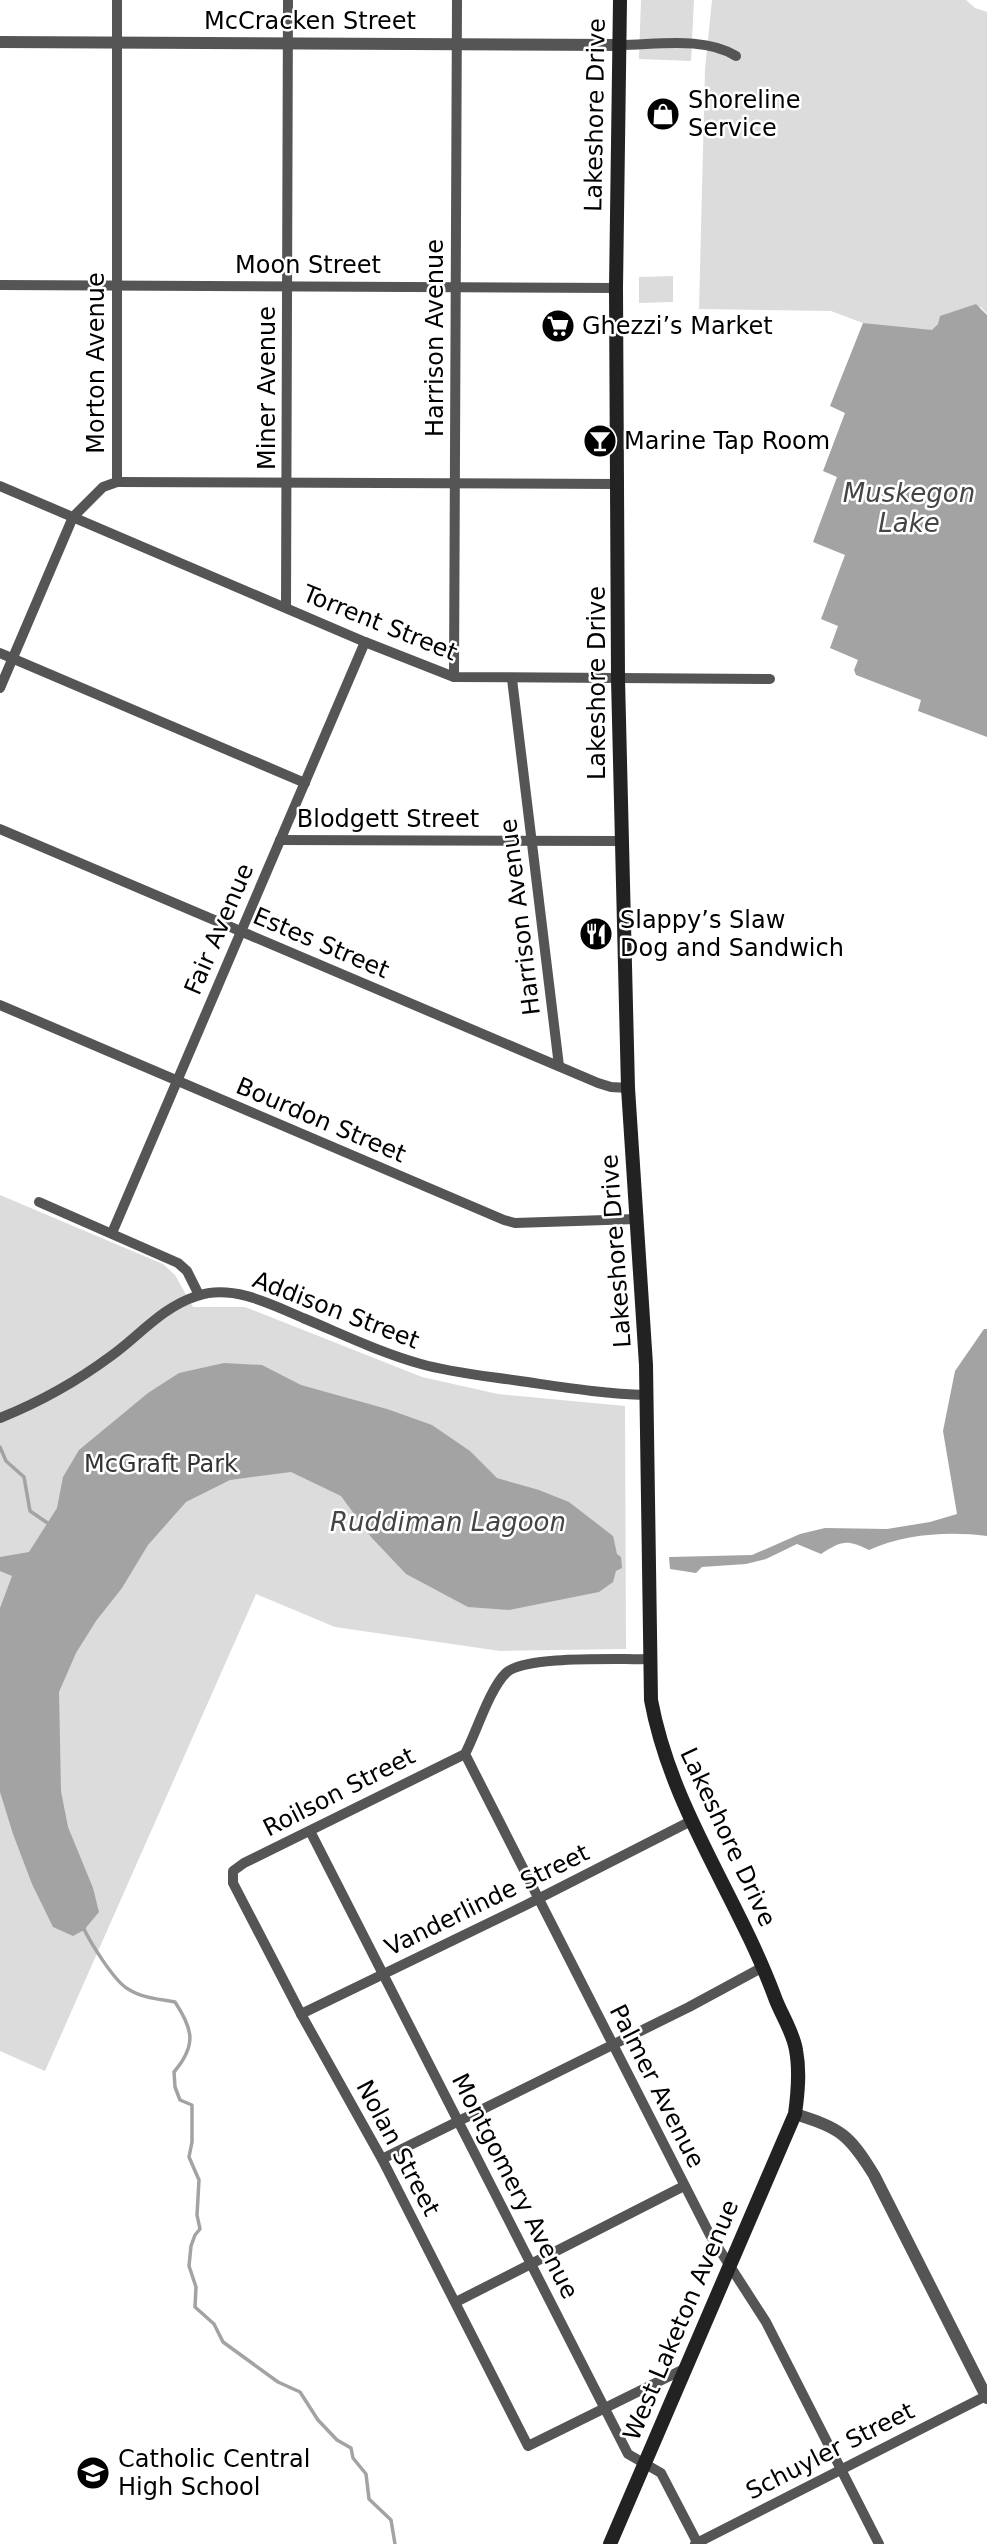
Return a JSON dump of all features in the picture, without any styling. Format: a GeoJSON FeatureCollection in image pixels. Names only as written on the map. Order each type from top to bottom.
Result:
{"type":"FeatureCollection","features":[{"type":"Feature","properties":{"kind":"main road","name":"Lakeshore Drive"},"geometry":{"type":"LineString","coordinates":[[620,0],[616,289],[618,679],[628,1088],[644,1319],[651,1700],[668,1768],[763,1967],[796,2046],[799,2088],[795,2114]]}},
{"type":"Feature","properties":{"kind":"main road","name":"West Laketon Avenue"},"geometry":{"type":"LineString","coordinates":[[610,2544],[795,2114]]}},
{"type":"Feature","properties":{"kind":"street","name":"Morton Avenue"},"geometry":{"type":"LineString","coordinates":[[0,688],[73,517],[103,487],[117,482],[117,0]]}},
{"type":"Feature","properties":{"kind":"street","name":"Miner Avenue"},"geometry":{"type":"LineString","coordinates":[[286,607],[288,0]]}},
{"type":"Feature","properties":{"kind":"street","name":"Harrison Avenue"},"geometry":{"type":"LineString","coordinates":[[454,677],[457,0]]}},
{"type":"Feature","properties":{"kind":"street","name":"McCracken Street"},"geometry":{"type":"LineString","coordinates":[[0,42],[619,45]]}},
{"type":"Feature","properties":{"kind":"street"},"geometry":{"type":"LineString","coordinates":[[619,45],[700,45],[722,48],[736,56]]}},
{"type":"Feature","properties":{"kind":"street","name":"Moon Street"},"geometry":{"type":"LineString","coordinates":[[0,285],[616,289]]}},
{"type":"Feature","properties":{"kind":"street"},"geometry":{"type":"LineString","coordinates":[[117,482],[619,484]]}},
{"type":"Feature","properties":{"kind":"street","name":"Torrent Street"},"geometry":{"type":"LineString","coordinates":[[0,486],[365,642],[454,677],[770,679]]}},
{"type":"Feature","properties":{"kind":"street","name":"Fair Avenue"},"geometry":{"type":"LineString","coordinates":[[112,1233],[365,642]]}},
{"type":"Feature","properties":{"kind":"street","name":"Blodgett Street"},"geometry":{"type":"LineString","coordinates":[[0,653],[305,783]]}},
{"type":"Feature","properties":{"kind":"street","name":"Harrison Avenue"},"geometry":{"type":"LineString","coordinates":[[512,679],[559,1066]]}},
{"type":"Feature","properties":{"kind":"street","name":"Estes Street"},"geometry":{"type":"LineString","coordinates":[[0,829],[604,1085],[628,1088]]}},
{"type":"Feature","properties":{"kind":"street","name":"Blodgett Street"},"geometry":{"type":"LineString","coordinates":[[280,840],[621,841]]}},
{"type":"Feature","properties":{"kind":"street","name":"Bourdon Street"},"geometry":{"type":"LineString","coordinates":[[0,1005],[504,1220],[515,1223],[636,1219]]}},
{"type":"Feature","properties":{"kind":"street"},"geometry":{"type":"LineString","coordinates":[[0,1418],[80,1379],[159,1316],[198,1295],[184,1266],[39,1202]]}},
{"type":"Feature","properties":{"kind":"street","name":"Addison Street"},"geometry":{"type":"LineString","coordinates":[[198,1295],[224,1293],[250,1296],[420,1364],[455,1372],[646,1395]]}},
{"type":"Feature","properties":{"kind":"street"},"geometry":{"type":"LineString","coordinates":[[465,1754],[501,1679],[522,1664],[649,1659]]}},
{"type":"Feature","properties":{"kind":"street","name":"Roilson Street"},"geometry":{"type":"LineString","coordinates":[[233,1871],[244,1863],[465,1754]]}},
{"type":"Feature","properties":{"kind":"street","name":"Palmer Avenue"},"geometry":{"type":"LineString","coordinates":[[465,1754],[709,2235],[766,2322],[879,2544]]}},
{"type":"Feature","properties":{"kind":"street","name":"Vanderlinde Street"},"geometry":{"type":"LineString","coordinates":[[301,2014],[539,1899],[691,1821]]}},
{"type":"Feature","properties":{"kind":"street","name":"Montgomery Avenue"},"geometry":{"type":"LineString","coordinates":[[310,1831],[628,2454],[662,2473],[697,2544]]}},
{"type":"Feature","properties":{"kind":"street","name":"Nolan Street"},"geometry":{"type":"LineString","coordinates":[[233,1871],[233,1883],[301,2014],[382,2159],[527,2446],[604,2407]]}},
{"type":"Feature","properties":{"kind":"street"},"geometry":{"type":"LineString","coordinates":[[382,2159],[689,2007],[763,1967]]}},
{"type":"Feature","properties":{"kind":"street"},"geometry":{"type":"LineString","coordinates":[[795,2114],[844,2134],[857,2146],[986,2397]]}},
{"type":"Feature","properties":{"kind":"street"},"geometry":{"type":"LineString","coordinates":[[456,2302],[684,2186]]}},
{"type":"Feature","properties":{"kind":"street"},"geometry":{"type":"LineString","coordinates":[[604,2407],[686,2368]]}},
{"type":"Feature","properties":{"kind":"street","name":"Schuyler Street"},"geometry":{"type":"LineString","coordinates":[[697,2544],[841,2468],[986,2397]]}},
{"type":"Feature","properties":{"kind":"green space"},"geometry":{"type":"Polygon","coordinates":[[[641,0],[694,0],[691,61],[639,59],[641,0]]]}},
{"type":"Feature","properties":{"kind":"green space"},"geometry":{"type":"Polygon","coordinates":[[[712,0],[966,0],[975,8],[987,12],[987,314],[981,307],[926,331],[863,323],[831,311],[699,309],[705,69],[712,0]]]}},
{"type":"Feature","properties":{"kind":"green space"},"geometry":{"type":"Polygon","coordinates":[[[673,276],[673,302],[639,303],[639,277],[673,276]]]}},
{"type":"Feature","properties":{"kind":"green space","name":"McGraft Park"},"geometry":{"type":"Polygon","coordinates":[[[0,1195],[163,1264],[175,1275],[193,1307],[245,1307],[422,1377],[498,1394],[625,1406],[626,1649],[500,1651],[335,1627],[256,1594],[45,2071],[0,2051],[0,1195]]]}},
{"type":"Feature","properties":{"kind":"water","name":"Muskegon Lake"},"geometry":{"type":"Polygon","coordinates":[[[976,304],[987,315],[987,737],[918,711],[921,700],[856,675],[854,670],[858,660],[830,648],[838,626],[821,619],[845,555],[813,542],[837,477],[823,471],[845,413],[830,406],[863,323],[932,330],[938,324],[940,316],[976,304]]]}},
{"type":"Feature","properties":{"kind":"water"},"geometry":{"type":"Polygon","coordinates":[[[984,1329],[987,1329],[987,1536],[927,1535],[897,1540],[869,1550],[844,1543],[821,1554],[797,1544],[766,1559],[746,1564],[702,1567],[696,1573],[670,1569],[669,1557],[752,1555],[800,1534],[825,1528],[887,1529],[930,1522],[957,1514],[943,1431],[955,1371],[984,1329]]]}},
{"type":"Feature","properties":{"kind":"water","name":"Ruddiman Lagoon"},"geometry":{"type":"Polygon","coordinates":[[[224,1363],[262,1365],[301,1385],[387,1409],[432,1425],[470,1451],[497,1478],[569,1502],[613,1536],[622,1568],[616,1571],[613,1582],[599,1592],[509,1610],[468,1607],[406,1574],[371,1537],[341,1496],[291,1472],[230,1480],[186,1502],[148,1545],[122,1588],[96,1621],[76,1653],[59,1692],[61,1791],[68,1827],[93,1888],[99,1912],[84,1930],[73,1936],[53,1927],[32,1884],[0,1792],[0,1608],[12,1576],[0,1571],[0,1557],[29,1552],[57,1508],[63,1477],[79,1450],[148,1393],[179,1373],[224,1363]]]}},
{"type":"Feature","properties":{"kind":"waterway"},"geometry":{"type":"LineString","coordinates":[[0,1447],[6,1461],[24,1477],[30,1511],[49,1524]]}},
{"type":"Feature","properties":{"kind":"waterway"},"geometry":{"type":"LineString","coordinates":[[83,1927],[103,1961],[122,1985],[151,1998],[175,2002],[189,2029],[189,2045],[174,2072],[175,2087],[180,2100],[192,2105],[192,2142],[189,2157],[199,2180],[197,2215],[200,2229],[191,2246],[189,2266],[196,2287],[195,2307],[214,2324],[223,2342],[278,2382],[300,2392],[318,2420],[337,2440],[351,2448],[353,2458],[366,2474],[369,2499],[391,2520],[395,2544]]}},
{"type":"Feature","properties":{"kind":"place","name":"Shoreline Service"},"geometry":{"type":"Point","coordinates":[663,114]}},
{"type":"Feature","properties":{"kind":"place","name":"Ghezzi’s Market"},"geometry":{"type":"Point","coordinates":[558,326]}},
{"type":"Feature","properties":{"kind":"place","name":"Marine Tap Room"},"geometry":{"type":"Point","coordinates":[600,441]}},
{"type":"Feature","properties":{"kind":"place","name":"Slappy’s Slaw Dog and Sandwich"},"geometry":{"type":"Point","coordinates":[596,934]}},
{"type":"Feature","properties":{"kind":"place","name":"Catholic Central High School"},"geometry":{"type":"Point","coordinates":[93,2473]}}]}
